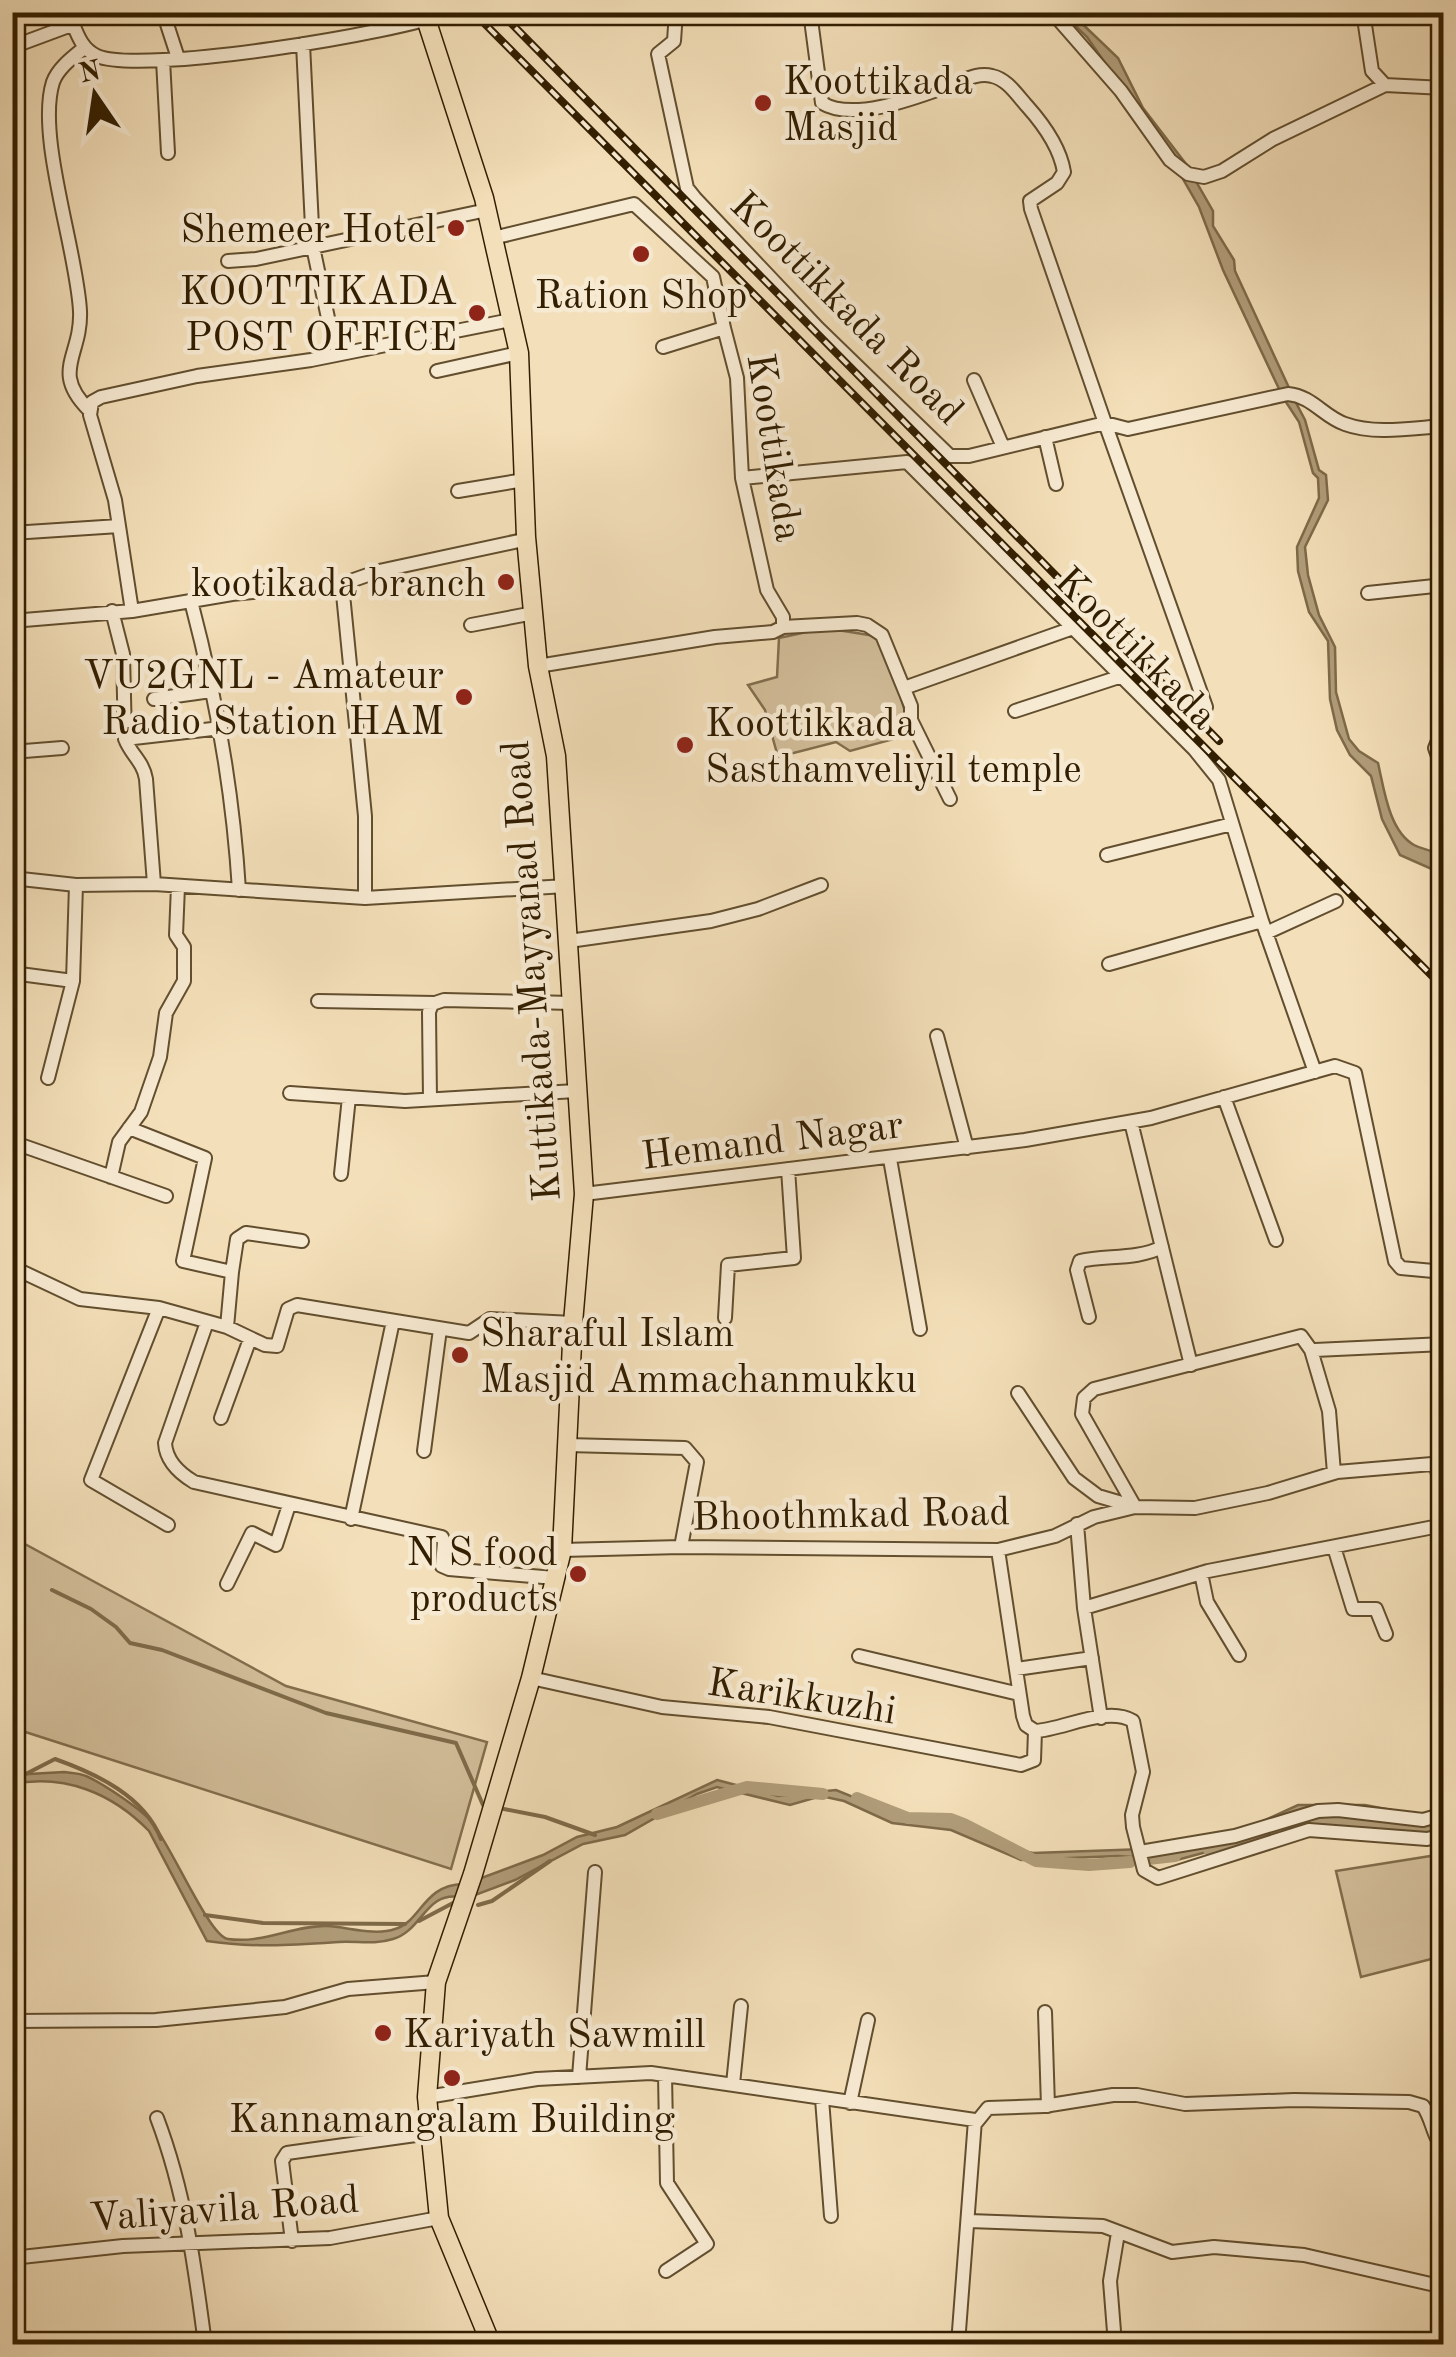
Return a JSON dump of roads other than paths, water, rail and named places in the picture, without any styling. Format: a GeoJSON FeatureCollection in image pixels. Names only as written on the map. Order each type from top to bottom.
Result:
{"type":"FeatureCollection","features":[{"type":"Feature","properties":{"kind":"main road","name":"Kuttikada-Mayyanad Road"},"geometry":{"type":"LineString","coordinates":[[426,17],[486,210],[519,353],[538,666],[556,756],[584,1194],[573,1322],[562,1550],[531,1678],[460,1916],[436,1982],[426,2097],[439,2218],[491,2344]]}},
{"type":"Feature","properties":{"kind":"street"},"geometry":{"type":"LineString","coordinates":[[163,12],[178,58]]}},
{"type":"Feature","properties":{"kind":"street"},"geometry":{"type":"LineString","coordinates":[[12,47],[71,18],[84,48],[101,58],[163,60],[303,44],[449,12]]}},
{"type":"Feature","properties":{"kind":"street","name":"Koottikkada Road"},"geometry":{"type":"LineString","coordinates":[[676,12],[674,42],[658,54],[688,188],[818,328],[950,456],[968,456],[1003,447]]}},
{"type":"Feature","properties":{"kind":"street"},"geometry":{"type":"LineString","coordinates":[[810,12],[822,102],[834,110],[846,112],[916,98],[978,75],[991,76],[1003,80],[1041,124],[1061,158],[1064,172],[1057,183],[1030,200],[1031,209],[1206,707]]}},
{"type":"Feature","properties":{"kind":"street"},"geometry":{"type":"LineString","coordinates":[[1052,12],[1121,91],[1170,160],[1188,174],[1204,177],[1222,172],[1273,139],[1386,85],[1443,88],[1444,98]]}},
{"type":"Feature","properties":{"kind":"street"},"geometry":{"type":"LineString","coordinates":[[1364,12],[1372,71],[1386,85]]}},
{"type":"Feature","properties":{"kind":"street"},"geometry":{"type":"LineString","coordinates":[[303,44],[313,247],[328,318]]}},
{"type":"Feature","properties":{"kind":"street"},"geometry":{"type":"LineString","coordinates":[[84,48],[53,80],[50,104],[53,154],[80,312],[78,343],[67,367],[70,387],[89,410],[119,526],[132,611]]}},
{"type":"Feature","properties":{"kind":"street"},"geometry":{"type":"LineString","coordinates":[[163,60],[168,153]]}},
{"type":"Feature","properties":{"kind":"street"},"geometry":{"type":"LineString","coordinates":[[493,238],[634,204],[712,278],[724,328]]}},
{"type":"Feature","properties":{"kind":"street"},"geometry":{"type":"LineString","coordinates":[[228,261],[486,210]]}},
{"type":"Feature","properties":{"kind":"street"},"geometry":{"type":"LineString","coordinates":[[89,410],[92,402],[101,397],[196,376],[311,360],[511,320]]}},
{"type":"Feature","properties":{"kind":"street","name":"Koottikada"},"geometry":{"type":"LineString","coordinates":[[663,346],[724,328],[736,378],[742,478],[767,590],[783,617],[783,627]]}},
{"type":"Feature","properties":{"kind":"street"},"geometry":{"type":"LineString","coordinates":[[438,371],[519,353]]}},
{"type":"Feature","properties":{"kind":"street"},"geometry":{"type":"LineString","coordinates":[[974,380],[1003,447],[1105,423],[1128,429],[1288,394],[1302,395],[1344,424],[1384,430],[1444,426]]}},
{"type":"Feature","properties":{"kind":"street"},"geometry":{"type":"LineString","coordinates":[[1045,437],[1056,484]]}},
{"type":"Feature","properties":{"kind":"street","name":"Koottikkada"},"geometry":{"type":"LineString","coordinates":[[742,478],[906,462],[1122,676],[1216,776],[1315,1072]]}},
{"type":"Feature","properties":{"kind":"street"},"geometry":{"type":"LineString","coordinates":[[458,491],[524,480]]}},
{"type":"Feature","properties":{"kind":"street"},"geometry":{"type":"LineString","coordinates":[[12,532],[119,526]]}},
{"type":"Feature","properties":{"kind":"street"},"geometry":{"type":"LineString","coordinates":[[12,621],[132,611],[342,584],[379,571],[528,539]]}},
{"type":"Feature","properties":{"kind":"street"},"geometry":{"type":"LineString","coordinates":[[342,584],[365,816],[365,898]]}},
{"type":"Feature","properties":{"kind":"street"},"geometry":{"type":"LineString","coordinates":[[1368,593],[1444,586]]}},
{"type":"Feature","properties":{"kind":"street"},"geometry":{"type":"LineString","coordinates":[[190,601],[234,807],[238,890]]}},
{"type":"Feature","properties":{"kind":"street"},"geometry":{"type":"LineString","coordinates":[[112,611],[122,654],[125,739],[143,762],[154,884]]}},
{"type":"Feature","properties":{"kind":"street"},"geometry":{"type":"LineString","coordinates":[[470,625],[534,613]]}},
{"type":"Feature","properties":{"kind":"street"},"geometry":{"type":"LineString","coordinates":[[538,666],[715,637],[773,632],[783,627],[868,625],[882,635],[911,706],[911,720],[950,799]]}},
{"type":"Feature","properties":{"kind":"street"},"geometry":{"type":"LineString","coordinates":[[904,688],[1073,628]]}},
{"type":"Feature","properties":{"kind":"street"},"geometry":{"type":"LineString","coordinates":[[1016,711],[1122,676]]}},
{"type":"Feature","properties":{"kind":"street"},"geometry":{"type":"LineString","coordinates":[[154,699],[211,691]]}},
{"type":"Feature","properties":{"kind":"street"},"geometry":{"type":"LineString","coordinates":[[1444,726],[1435,748],[1444,773]]}},
{"type":"Feature","properties":{"kind":"street"},"geometry":{"type":"LineString","coordinates":[[125,739],[220,728]]}},
{"type":"Feature","properties":{"kind":"street"},"geometry":{"type":"LineString","coordinates":[[12,752],[62,748]]}},
{"type":"Feature","properties":{"kind":"street"},"geometry":{"type":"LineString","coordinates":[[1107,856],[1232,824]]}},
{"type":"Feature","properties":{"kind":"street"},"geometry":{"type":"LineString","coordinates":[[12,878],[76,885],[154,884],[365,898],[566,886]]}},
{"type":"Feature","properties":{"kind":"street"},"geometry":{"type":"LineString","coordinates":[[48,1078],[73,982],[76,885]]}},
{"type":"Feature","properties":{"kind":"street"},"geometry":{"type":"LineString","coordinates":[[569,941],[710,922],[821,885]]}},
{"type":"Feature","properties":{"kind":"street"},"geometry":{"type":"LineString","coordinates":[[111,1177],[119,1142],[141,1112],[160,1058],[166,1014],[184,982],[184,946],[176,936],[178,886]]}},
{"type":"Feature","properties":{"kind":"street"},"geometry":{"type":"LineString","coordinates":[[1110,964],[1264,927],[1336,901]]}},
{"type":"Feature","properties":{"kind":"street"},"geometry":{"type":"LineString","coordinates":[[12,973],[73,982]]}},
{"type":"Feature","properties":{"kind":"street"},"geometry":{"type":"LineString","coordinates":[[318,1001],[572,1003]]}},
{"type":"Feature","properties":{"kind":"street"},"geometry":{"type":"LineString","coordinates":[[430,1100],[428,1012],[435,1003]]}},
{"type":"Feature","properties":{"kind":"street","name":"Hemand Nagar"},"geometry":{"type":"LineString","coordinates":[[937,1036],[967,1148]]}},
{"type":"Feature","properties":{"kind":"street","name":"Hemand Nagar"},"geometry":{"type":"LineString","coordinates":[[584,1194],[890,1159],[1131,1122],[1335,1066],[1354,1073],[1394,1261],[1401,1268],[1444,1272]]}},
{"type":"Feature","properties":{"kind":"street"},"geometry":{"type":"LineString","coordinates":[[290,1093],[430,1100],[576,1091]]}},
{"type":"Feature","properties":{"kind":"street"},"geometry":{"type":"LineString","coordinates":[[1224,1096],[1276,1240]]}},
{"type":"Feature","properties":{"kind":"street"},"geometry":{"type":"LineString","coordinates":[[341,1174],[349,1097]]}},
{"type":"Feature","properties":{"kind":"street"},"geometry":{"type":"LineString","coordinates":[[1131,1122],[1191,1365]]}},
{"type":"Feature","properties":{"kind":"street"},"geometry":{"type":"LineString","coordinates":[[129,1128],[205,1158],[183,1261],[232,1272]]}},
{"type":"Feature","properties":{"kind":"street"},"geometry":{"type":"LineString","coordinates":[[12,1142],[166,1196]]}},
{"type":"Feature","properties":{"kind":"street"},"geometry":{"type":"LineString","coordinates":[[890,1159],[920,1329]]}},
{"type":"Feature","properties":{"kind":"street"},"geometry":{"type":"LineString","coordinates":[[724,1318],[728,1264],[794,1258],[788,1170]]}},
{"type":"Feature","properties":{"kind":"street"},"geometry":{"type":"LineString","coordinates":[[227,1327],[237,1240],[246,1233],[302,1241]]}},
{"type":"Feature","properties":{"kind":"street"},"geometry":{"type":"LineString","coordinates":[[1089,1317],[1077,1270],[1080,1261],[1114,1254],[1139,1255],[1162,1247]]}},
{"type":"Feature","properties":{"kind":"street"},"geometry":{"type":"LineString","coordinates":[[12,1267],[80,1299],[159,1308],[227,1327],[265,1345],[277,1346],[288,1308],[297,1306],[468,1334],[490,1319],[573,1322]]}},
{"type":"Feature","properties":{"kind":"street"},"geometry":{"type":"LineString","coordinates":[[159,1308],[91,1480],[168,1525]]}},
{"type":"Feature","properties":{"kind":"street"},"geometry":{"type":"LineString","coordinates":[[351,1519],[393,1321]]}},
{"type":"Feature","properties":{"kind":"street"},"geometry":{"type":"LineString","coordinates":[[208,1322],[166,1436],[168,1459],[194,1482],[442,1537],[442,1566],[449,1568],[556,1578]]}},
{"type":"Feature","properties":{"kind":"street"},"geometry":{"type":"LineString","coordinates":[[424,1451],[440,1329]]}},
{"type":"Feature","properties":{"kind":"street"},"geometry":{"type":"LineString","coordinates":[[1135,1507],[1084,1421],[1084,1398],[1094,1390],[1300,1336],[1310,1350],[1329,1411],[1334,1473]]}},
{"type":"Feature","properties":{"kind":"street"},"geometry":{"type":"LineString","coordinates":[[221,1418],[250,1338]]}},
{"type":"Feature","properties":{"kind":"street"},"geometry":{"type":"LineString","coordinates":[[1310,1350],[1444,1344]]}},
{"type":"Feature","properties":{"kind":"street"},"geometry":{"type":"LineString","coordinates":[[1018,1393],[1074,1478],[1098,1496],[1135,1507],[1195,1508],[1334,1473],[1440,1464],[1444,1503]]}},
{"type":"Feature","properties":{"kind":"street"},"geometry":{"type":"LineString","coordinates":[[567,1446],[690,1451],[696,1462],[681,1547]]}},
{"type":"Feature","properties":{"kind":"street"},"geometry":{"type":"LineString","coordinates":[[227,1584],[252,1533],[276,1545],[289,1505]]}},
{"type":"Feature","properties":{"kind":"street","name":"Bhoothmkad Road"},"geometry":{"type":"LineString","coordinates":[[562,1550],[998,1550],[1055,1536],[1094,1517],[1135,1507]]}},
{"type":"Feature","properties":{"kind":"street"},"geometry":{"type":"LineString","coordinates":[[1077,1524],[1084,1608],[1102,1718]]}},
{"type":"Feature","properties":{"kind":"street"},"geometry":{"type":"LineString","coordinates":[[1084,1608],[1201,1574],[1444,1525]]}},
{"type":"Feature","properties":{"kind":"street"},"geometry":{"type":"LineString","coordinates":[[1334,1547],[1353,1609],[1376,1609],[1386,1634]]}},
{"type":"Feature","properties":{"kind":"street"},"geometry":{"type":"LineString","coordinates":[[998,1550],[1026,1725],[1035,1730],[1127,1716],[1136,1729],[1144,1772],[1132,1827],[1144,1870],[1158,1878],[1309,1830],[1426,1839],[1444,1836]]}},
{"type":"Feature","properties":{"kind":"street"},"geometry":{"type":"LineString","coordinates":[[1201,1574],[1207,1602],[1239,1655]]}},
{"type":"Feature","properties":{"kind":"street"},"geometry":{"type":"LineString","coordinates":[[859,1656],[1020,1694]]}},
{"type":"Feature","properties":{"kind":"street"},"geometry":{"type":"LineString","coordinates":[[1016,1669],[1092,1658]]}},
{"type":"Feature","properties":{"kind":"street","name":"Karikkuzhi"},"geometry":{"type":"LineString","coordinates":[[531,1678],[662,1707],[770,1717],[1021,1765],[1034,1760],[1035,1730]]}},
{"type":"Feature","properties":{"kind":"street"},"geometry":{"type":"LineString","coordinates":[[1140,1852],[1235,1836],[1318,1810],[1423,1820],[1444,1814]]}},
{"type":"Feature","properties":{"kind":"street"},"geometry":{"type":"LineString","coordinates":[[579,2078],[595,1872]]}},
{"type":"Feature","properties":{"kind":"street"},"geometry":{"type":"LineString","coordinates":[[12,2021],[156,2020],[284,2007],[348,1989],[436,1982]]}},
{"type":"Feature","properties":{"kind":"street"},"geometry":{"type":"LineString","coordinates":[[733,2084],[741,2006]]}},
{"type":"Feature","properties":{"kind":"street"},"geometry":{"type":"LineString","coordinates":[[1045,2012],[1048,2106]]}},
{"type":"Feature","properties":{"kind":"street"},"geometry":{"type":"LineString","coordinates":[[850,2104],[868,2020]]}},
{"type":"Feature","properties":{"kind":"street"},"geometry":{"type":"LineString","coordinates":[[665,2075],[667,2182],[707,2244],[666,2271]]}},
{"type":"Feature","properties":{"kind":"street"},"geometry":{"type":"LineString","coordinates":[[426,2097],[537,2078],[665,2075],[975,2120]]}},
{"type":"Feature","properties":{"kind":"street"},"geometry":{"type":"LineString","coordinates":[[975,2120],[976,2125],[988,2108],[1048,2106],[1112,2095],[1137,2094],[1185,2104],[1294,2100],[1409,2102],[1424,2106],[1436,2140],[1444,2148]]}},
{"type":"Feature","properties":{"kind":"street"},"geometry":{"type":"LineString","coordinates":[[822,2100],[832,2216]]}},
{"type":"Feature","properties":{"kind":"street"},"geometry":{"type":"LineString","coordinates":[[157,2118],[176,2170],[192,2243],[206,2344]]}},
{"type":"Feature","properties":{"kind":"street"},"geometry":{"type":"LineString","coordinates":[[958,2344],[975,2120]]}},
{"type":"Feature","properties":{"kind":"street"},"geometry":{"type":"LineString","coordinates":[[292,2241],[282,2161],[287,2152],[430,2133]]}},
{"type":"Feature","properties":{"kind":"street","name":"Valiyavila Road"},"geometry":{"type":"LineString","coordinates":[[12,2258],[74,2249],[330,2238],[439,2218]]}},
{"type":"Feature","properties":{"kind":"street"},"geometry":{"type":"LineString","coordinates":[[969,2221],[1103,2226],[1172,2252],[1214,2246],[1304,2255],[1444,2287]]}},
{"type":"Feature","properties":{"kind":"street"},"geometry":{"type":"LineString","coordinates":[[1115,2344],[1110,2319],[1110,2281],[1118,2233]]}},
{"type":"Feature","properties":{"kind":"waterway"},"geometry":{"type":"LineString","coordinates":[[52,1590],[91,1609],[130,1643],[162,1650],[326,1713],[456,1743],[483,1805]]}},
{"type":"Feature","properties":{"kind":"waterway"},"geometry":{"type":"LineString","coordinates":[[12,1778],[55,1759],[71,1765],[131,1799],[161,1839]]}},
{"type":"Feature","properties":{"kind":"waterway"},"geometry":{"type":"LineString","coordinates":[[657,1814],[747,1787],[823,1794]]}},
{"type":"Feature","properties":{"kind":"waterway"},"geometry":{"type":"LineString","coordinates":[[857,1798],[908,1818],[951,1819],[1036,1861],[1089,1865],[1130,1862]]}},
{"type":"Feature","properties":{"kind":"waterway"},"geometry":{"type":"LineString","coordinates":[[504,1809],[545,1817],[595,1835]]}},
{"type":"Feature","properties":{"kind":"waterway"},"geometry":{"type":"LineString","coordinates":[[1295,1823],[1335,1818],[1416,1832],[1444,1820]]}},
{"type":"Feature","properties":{"kind":"waterway"},"geometry":{"type":"LineString","coordinates":[[1209,1850],[1271,1831]]}},
{"type":"Feature","properties":{"kind":"waterway"},"geometry":{"type":"LineString","coordinates":[[1148,1859],[1175,1856]]}},
{"type":"Feature","properties":{"kind":"waterway"},"geometry":{"type":"LineString","coordinates":[[478,1905],[492,1901],[550,1861]]}},
{"type":"Feature","properties":{"kind":"waterway"},"geometry":{"type":"LineString","coordinates":[[419,1921],[453,1903]]}},
{"type":"Feature","properties":{"kind":"waterway"},"geometry":{"type":"LineString","coordinates":[[205,1915],[263,1923],[405,1924]]}},
{"type":"Feature","properties":{"kind":"railway"},"geometry":{"type":"LineString","coordinates":[[473,12],[1444,988]]}},
{"type":"Feature","properties":{"kind":"railway"},"geometry":{"type":"LineString","coordinates":[[500,12],[1219,741]]}},
{"type":"Feature","properties":{"kind":"place","name":"Koottikada Masjid"},"geometry":{"type":"Point","coordinates":[763,103]}},
{"type":"Feature","properties":{"kind":"place","name":"Shemeer Hotel"},"geometry":{"type":"Point","coordinates":[456,228]}},
{"type":"Feature","properties":{"kind":"place","name":"Ration Shop"},"geometry":{"type":"Point","coordinates":[641,254]}},
{"type":"Feature","properties":{"kind":"place","name":"KOOTTIKADA POST OFFICE"},"geometry":{"type":"Point","coordinates":[477,313]}},
{"type":"Feature","properties":{"kind":"place","name":"kootikada branch"},"geometry":{"type":"Point","coordinates":[506,582]}},
{"type":"Feature","properties":{"kind":"place","name":"VU2GNL - Amateur Radio Station HAM"},"geometry":{"type":"Point","coordinates":[464,697]}},
{"type":"Feature","properties":{"kind":"place","name":"Koottikkada Sasthamveliyil temple"},"geometry":{"type":"Point","coordinates":[685,745]}},
{"type":"Feature","properties":{"kind":"place","name":"Sharaful Islam Masjid Ammachanmukku"},"geometry":{"type":"Point","coordinates":[460,1355]}},
{"type":"Feature","properties":{"kind":"place","name":"N S food products"},"geometry":{"type":"Point","coordinates":[578,1574]}},
{"type":"Feature","properties":{"kind":"place","name":"Kariyath Sawmill"},"geometry":{"type":"Point","coordinates":[383,2033]}},
{"type":"Feature","properties":{"kind":"place","name":"Kannamangalam Building"},"geometry":{"type":"Point","coordinates":[452,2078]}}]}
